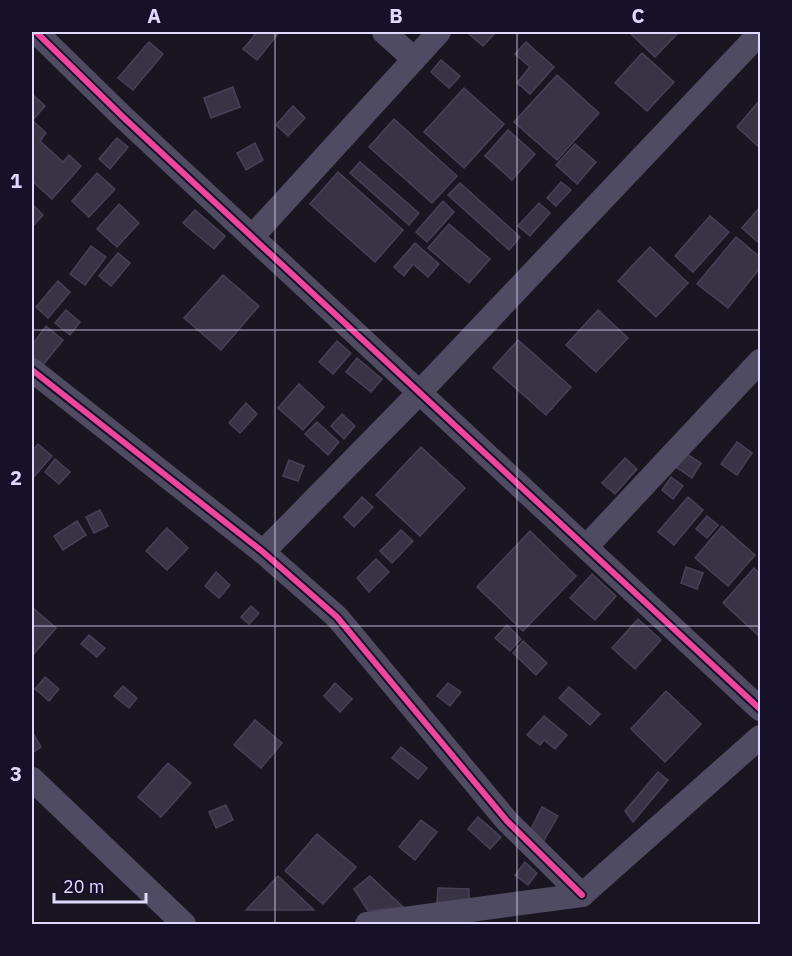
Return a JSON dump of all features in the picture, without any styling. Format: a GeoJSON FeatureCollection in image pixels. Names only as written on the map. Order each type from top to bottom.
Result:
{"type":"FeatureCollection","features":[{"type":"Feature","properties":{"kind":"street"},"geometry":{"type":"LineString","coordinates":[[36,32],[124,118],[760,709]]}},
{"type":"Feature","properties":{"kind":"street"},"geometry":{"type":"LineString","coordinates":[[384,32],[414,58]]}},
{"type":"Feature","properties":{"kind":"street"},"geometry":{"type":"LineString","coordinates":[[252,237],[439,32]]}},
{"type":"Feature","properties":{"kind":"street"},"geometry":{"type":"LineString","coordinates":[[263,552],[420,392],[760,33]]}},
{"type":"Feature","properties":{"kind":"street"},"geometry":{"type":"LineString","coordinates":[[586,547],[760,361]]}},
{"type":"Feature","properties":{"kind":"street"},"geometry":{"type":"LineString","coordinates":[[32,370],[263,552],[337,617],[507,821],[582,895]]}},
{"type":"Feature","properties":{"kind":"street"},"geometry":{"type":"LineString","coordinates":[[367,924],[582,895],[759,745]]}},
{"type":"Feature","properties":{"kind":"street"},"geometry":{"type":"LineString","coordinates":[[32,779],[184,924]]}},
{"type":"Feature","properties":{"kind":"building"},"geometry":{"type":"Polygon","coordinates":[[[251,32],[278,34],[257,60],[243,49],[255,35],[251,32]]]}},
{"type":"Feature","properties":{"kind":"building"},"geometry":{"type":"Polygon","coordinates":[[[471,32],[496,32],[483,46],[469,34],[471,32]]]}},
{"type":"Feature","properties":{"kind":"building"},"geometry":{"type":"Polygon","coordinates":[[[629,32],[679,32],[655,57],[629,32]]]}},
{"type":"Feature","properties":{"kind":"building"},"geometry":{"type":"Polygon","coordinates":[[[149,42],[163,54],[133,90],[118,78],[149,42]]]}},
{"type":"Feature","properties":{"kind":"building"},"geometry":{"type":"Polygon","coordinates":[[[526,42],[554,67],[530,94],[517,83],[530,67],[515,54],[526,42]]]}},
{"type":"Feature","properties":{"kind":"building"},"geometry":{"type":"Polygon","coordinates":[[[642,53],[674,82],[647,111],[615,83],[642,53]]]}},
{"type":"Feature","properties":{"kind":"building"},"geometry":{"type":"Polygon","coordinates":[[[441,60],[460,76],[449,88],[431,72],[441,60]]]}},
{"type":"Feature","properties":{"kind":"building"},"geometry":{"type":"Polygon","coordinates":[[[557,75],[599,113],[557,160],[514,122],[557,75]]]}},
{"type":"Feature","properties":{"kind":"building"},"geometry":{"type":"Polygon","coordinates":[[[233,87],[240,107],[211,118],[204,98],[233,87]]]}},
{"type":"Feature","properties":{"kind":"building"},"geometry":{"type":"Polygon","coordinates":[[[464,88],[504,124],[464,168],[424,132],[464,88]]]}},
{"type":"Feature","properties":{"kind":"building"},"geometry":{"type":"Polygon","coordinates":[[[32,94],[45,106],[32,121],[32,94]]]}},
{"type":"Feature","properties":{"kind":"building"},"geometry":{"type":"Polygon","coordinates":[[[760,100],[760,148],[737,127],[760,100]]]}},
{"type":"Feature","properties":{"kind":"building"},"geometry":{"type":"Polygon","coordinates":[[[293,106],[305,118],[288,136],[276,125],[293,106]]]}},
{"type":"Feature","properties":{"kind":"building"},"geometry":{"type":"Polygon","coordinates":[[[394,119],[457,176],[432,203],[369,147],[394,119]]]}},
{"type":"Feature","properties":{"kind":"building"},"geometry":{"type":"Polygon","coordinates":[[[34,122],[46,133],[40,141],[63,162],[69,155],[81,166],[52,199],[32,181],[32,125],[34,122]]]}},
{"type":"Feature","properties":{"kind":"building"},"geometry":{"type":"Polygon","coordinates":[[[508,130],[535,154],[512,180],[485,156],[508,130]]]}},
{"type":"Feature","properties":{"kind":"building"},"geometry":{"type":"Polygon","coordinates":[[[117,138],[128,147],[110,169],[99,159],[117,138]]]}},
{"type":"Feature","properties":{"kind":"building"},"geometry":{"type":"Polygon","coordinates":[[[255,143],[263,160],[246,170],[237,153],[255,143]]]}},
{"type":"Feature","properties":{"kind":"building"},"geometry":{"type":"Polygon","coordinates":[[[575,144],[596,162],[577,184],[556,165],[575,144]]]}},
{"type":"Feature","properties":{"kind":"building"},"geometry":{"type":"Polygon","coordinates":[[[360,162],[419,213],[409,225],[350,173],[360,162]]]}},
{"type":"Feature","properties":{"kind":"building"},"geometry":{"type":"Polygon","coordinates":[[[338,172],[403,230],[375,262],[310,204],[338,172]]]}},
{"type":"Feature","properties":{"kind":"building"},"geometry":{"type":"Polygon","coordinates":[[[97,173],[115,189],[89,217],[72,201],[97,173]]]}},
{"type":"Feature","properties":{"kind":"building"},"geometry":{"type":"Polygon","coordinates":[[[561,182],[571,190],[556,206],[547,198],[561,182]]]}},
{"type":"Feature","properties":{"kind":"building"},"geometry":{"type":"Polygon","coordinates":[[[460,183],[520,237],[509,250],[448,195],[460,183]]]}},
{"type":"Feature","properties":{"kind":"building"},"geometry":{"type":"Polygon","coordinates":[[[443,201],[454,212],[427,242],[416,232],[443,201]]]}},
{"type":"Feature","properties":{"kind":"building"},"geometry":{"type":"Polygon","coordinates":[[[539,203],[550,213],[530,236],[518,226],[539,203]]]}},
{"type":"Feature","properties":{"kind":"building"},"geometry":{"type":"Polygon","coordinates":[[[32,204],[43,215],[32,227],[32,204]]]}},
{"type":"Feature","properties":{"kind":"building"},"geometry":{"type":"Polygon","coordinates":[[[119,204],[139,223],[117,247],[97,229],[119,204]]]}},
{"type":"Feature","properties":{"kind":"building"},"geometry":{"type":"Polygon","coordinates":[[[760,207],[760,244],[742,228],[760,207]]]}},
{"type":"Feature","properties":{"kind":"building"},"geometry":{"type":"Polygon","coordinates":[[[195,210],[225,236],[214,249],[183,223],[195,210]]]}},
{"type":"Feature","properties":{"kind":"building"},"geometry":{"type":"Polygon","coordinates":[[[710,216],[729,232],[693,272],[675,256],[710,216]]]}},
{"type":"Feature","properties":{"kind":"building"},"geometry":{"type":"Polygon","coordinates":[[[449,224],[490,259],[469,283],[428,248],[449,224]]]}},
{"type":"Feature","properties":{"kind":"building"},"geometry":{"type":"Polygon","coordinates":[[[736,237],[760,257],[760,268],[728,308],[697,284],[736,237]]]}},
{"type":"Feature","properties":{"kind":"building"},"geometry":{"type":"Polygon","coordinates":[[[415,243],[439,264],[428,277],[413,264],[404,276],[394,267],[415,243]]]}},
{"type":"Feature","properties":{"kind":"building"},"geometry":{"type":"Polygon","coordinates":[[[91,246],[106,257],[85,285],[70,274],[91,246]]]}},
{"type":"Feature","properties":{"kind":"building"},"geometry":{"type":"Polygon","coordinates":[[[650,247],[688,283],[656,317],[618,281],[650,247]]]}},
{"type":"Feature","properties":{"kind":"building"},"geometry":{"type":"Polygon","coordinates":[[[118,253],[130,263],[111,286],[99,276],[118,253]]]}},
{"type":"Feature","properties":{"kind":"building"},"geometry":{"type":"Polygon","coordinates":[[[223,275],[259,306],[221,350],[184,318],[223,275]]]}},
{"type":"Feature","properties":{"kind":"building"},"geometry":{"type":"Polygon","coordinates":[[[58,281],[70,292],[48,318],[36,307],[58,281]]]}},
{"type":"Feature","properties":{"kind":"building"},"geometry":{"type":"Polygon","coordinates":[[[66,310],[80,322],[70,335],[55,323],[66,310]]]}},
{"type":"Feature","properties":{"kind":"building"},"geometry":{"type":"Polygon","coordinates":[[[598,310],[628,338],[596,372],[566,345],[598,310]]]}},
{"type":"Feature","properties":{"kind":"building"},"geometry":{"type":"Polygon","coordinates":[[[46,326],[63,340],[43,365],[32,356],[32,345],[46,326]]]}},
{"type":"Feature","properties":{"kind":"building"},"geometry":{"type":"Polygon","coordinates":[[[518,340],[571,387],[546,415],[493,368],[518,340]]]}},
{"type":"Feature","properties":{"kind":"building"},"geometry":{"type":"Polygon","coordinates":[[[337,341],[351,353],[333,374],[319,362],[337,341]]]}},
{"type":"Feature","properties":{"kind":"building"},"geometry":{"type":"Polygon","coordinates":[[[357,358],[382,379],[371,392],[346,372],[357,358]]]}},
{"type":"Feature","properties":{"kind":"building"},"geometry":{"type":"Polygon","coordinates":[[[299,384],[324,407],[303,430],[278,408],[299,384]]]}},
{"type":"Feature","properties":{"kind":"building"},"geometry":{"type":"Polygon","coordinates":[[[246,403],[257,414],[240,433],[229,423],[246,403]]]}},
{"type":"Feature","properties":{"kind":"building"},"geometry":{"type":"Polygon","coordinates":[[[342,414],[355,426],[344,439],[331,426],[342,414]]]}},
{"type":"Feature","properties":{"kind":"building"},"geometry":{"type":"Polygon","coordinates":[[[317,422],[339,442],[328,455],[305,434],[317,422]]]}},
{"type":"Feature","properties":{"kind":"building"},"geometry":{"type":"Polygon","coordinates":[[[737,442],[752,453],[737,475],[721,464],[737,442]]]}},
{"type":"Feature","properties":{"kind":"building"},"geometry":{"type":"Polygon","coordinates":[[[38,444],[52,456],[32,479],[32,451],[38,444]]]}},
{"type":"Feature","properties":{"kind":"building"},"geometry":{"type":"Polygon","coordinates":[[[421,447],[465,488],[420,536],[376,495],[421,447]]]}},
{"type":"Feature","properties":{"kind":"building"},"geometry":{"type":"Polygon","coordinates":[[[685,453],[701,463],[692,478],[676,467],[685,453]]]}},
{"type":"Feature","properties":{"kind":"building"},"geometry":{"type":"Polygon","coordinates":[[[625,458],[637,469],[615,494],[602,483],[625,458]]]}},
{"type":"Feature","properties":{"kind":"building"},"geometry":{"type":"Polygon","coordinates":[[[55,459],[70,472],[59,484],[45,472],[55,459]]]}},
{"type":"Feature","properties":{"kind":"building"},"geometry":{"type":"Polygon","coordinates":[[[289,460],[304,466],[298,481],[283,476],[289,460]]]}},
{"type":"Feature","properties":{"kind":"building"},"geometry":{"type":"Polygon","coordinates":[[[671,477],[683,486],[673,499],[662,490],[671,477]]]}},
{"type":"Feature","properties":{"kind":"building"},"geometry":{"type":"Polygon","coordinates":[[[362,497],[373,507],[354,527],[344,517],[362,497]]]}},
{"type":"Feature","properties":{"kind":"building"},"geometry":{"type":"Polygon","coordinates":[[[688,497],[703,510],[674,545],[658,532],[688,497]]]}},
{"type":"Feature","properties":{"kind":"building"},"geometry":{"type":"Polygon","coordinates":[[[100,510],[108,526],[94,533],[86,517],[100,510]]]}},
{"type":"Feature","properties":{"kind":"building"},"geometry":{"type":"Polygon","coordinates":[[[707,516],[718,525],[707,538],[696,529],[707,516]]]}},
{"type":"Feature","properties":{"kind":"building"},"geometry":{"type":"Polygon","coordinates":[[[77,521],[86,535],[63,550],[54,536],[77,521]]]}},
{"type":"Feature","properties":{"kind":"building"},"geometry":{"type":"Polygon","coordinates":[[[722,526],[755,555],[728,586],[695,558],[722,526]]]}},
{"type":"Feature","properties":{"kind":"building"},"geometry":{"type":"Polygon","coordinates":[[[167,528],[188,548],[167,570],[146,551],[167,528]]]}},
{"type":"Feature","properties":{"kind":"building"},"geometry":{"type":"Polygon","coordinates":[[[401,530],[413,541],[392,563],[380,551],[401,530]]]}},
{"type":"Feature","properties":{"kind":"building"},"geometry":{"type":"Polygon","coordinates":[[[530,531],[576,576],[523,631],[477,587],[530,531]]]}},
{"type":"Feature","properties":{"kind":"building"},"geometry":{"type":"Polygon","coordinates":[[[376,559],[389,572],[369,592],[357,578],[376,559]]]}},
{"type":"Feature","properties":{"kind":"building"},"geometry":{"type":"Polygon","coordinates":[[[686,567],[703,573],[697,589],[681,583],[686,567]]]}},
{"type":"Feature","properties":{"kind":"building"},"geometry":{"type":"Polygon","coordinates":[[[754,568],[760,574],[760,637],[723,603],[754,568]]]}},
{"type":"Feature","properties":{"kind":"building"},"geometry":{"type":"Polygon","coordinates":[[[216,572],[230,585],[219,598],[205,586],[216,572]]]}},
{"type":"Feature","properties":{"kind":"building"},"geometry":{"type":"Polygon","coordinates":[[[592,574],[616,596],[595,620],[570,598],[592,574]]]}},
{"type":"Feature","properties":{"kind":"building"},"geometry":{"type":"Polygon","coordinates":[[[251,606],[259,613],[249,624],[241,617],[251,606]]]}},
{"type":"Feature","properties":{"kind":"building"},"geometry":{"type":"Polygon","coordinates":[[[32,607],[56,628],[32,656],[32,607]]]}},
{"type":"Feature","properties":{"kind":"building"},"geometry":{"type":"Polygon","coordinates":[[[638,619],[661,640],[635,669],[612,648],[638,619]]]}},
{"type":"Feature","properties":{"kind":"building"},"geometry":{"type":"Polygon","coordinates":[[[507,625],[521,639],[510,651],[495,638],[507,625]]]}},
{"type":"Feature","properties":{"kind":"building"},"geometry":{"type":"Polygon","coordinates":[[[89,635],[105,648],[97,657],[81,644],[89,635]]]}},
{"type":"Feature","properties":{"kind":"building"},"geometry":{"type":"Polygon","coordinates":[[[523,641],[547,663],[536,675],[513,653],[523,641]]]}},
{"type":"Feature","properties":{"kind":"building"},"geometry":{"type":"Polygon","coordinates":[[[45,677],[59,689],[49,701],[35,689],[45,677]]]}},
{"type":"Feature","properties":{"kind":"building"},"geometry":{"type":"Polygon","coordinates":[[[335,683],[352,699],[340,712],[324,696],[335,683]]]}},
{"type":"Feature","properties":{"kind":"building"},"geometry":{"type":"Polygon","coordinates":[[[448,683],[461,692],[450,706],[437,696],[448,683]]]}},
{"type":"Feature","properties":{"kind":"building"},"geometry":{"type":"Polygon","coordinates":[[[123,686],[137,698],[129,708],[114,696],[123,686]]]}},
{"type":"Feature","properties":{"kind":"building"},"geometry":{"type":"Polygon","coordinates":[[[569,687],[600,714],[590,725],[559,698],[569,687]]]}},
{"type":"Feature","properties":{"kind":"building"},"geometry":{"type":"Polygon","coordinates":[[[666,691],[701,724],[665,762],[631,729],[666,691]]]}},
{"type":"Feature","properties":{"kind":"building"},"geometry":{"type":"Polygon","coordinates":[[[544,716],[567,735],[555,749],[544,740],[540,745],[527,735],[544,716]]]}},
{"type":"Feature","properties":{"kind":"building"},"geometry":{"type":"Polygon","coordinates":[[[255,720],[282,743],[261,768],[234,745],[255,720]]]}},
{"type":"Feature","properties":{"kind":"building"},"geometry":{"type":"Polygon","coordinates":[[[32,733],[41,747],[32,753],[32,733]]]}},
{"type":"Feature","properties":{"kind":"building"},"geometry":{"type":"Polygon","coordinates":[[[401,747],[427,768],[418,779],[392,758],[401,747]]]}},
{"type":"Feature","properties":{"kind":"building"},"geometry":{"type":"Polygon","coordinates":[[[168,763],[191,783],[161,817],[138,797],[168,763]]]}},
{"type":"Feature","properties":{"kind":"building"},"geometry":{"type":"Polygon","coordinates":[[[658,772],[668,780],[633,822],[625,811],[658,772]]]}},
{"type":"Feature","properties":{"kind":"building"},"geometry":{"type":"Polygon","coordinates":[[[226,805],[233,820],[216,828],[209,812],[226,805]]]}},
{"type":"Feature","properties":{"kind":"building"},"geometry":{"type":"Polygon","coordinates":[[[542,807],[558,816],[543,842],[529,833],[542,807]]]}},
{"type":"Feature","properties":{"kind":"building"},"geometry":{"type":"Polygon","coordinates":[[[478,817],[501,837],[490,849],[468,829],[478,817]]]}},
{"type":"Feature","properties":{"kind":"building"},"geometry":{"type":"Polygon","coordinates":[[[421,820],[437,832],[415,860],[399,847],[421,820]]]}},
{"type":"Feature","properties":{"kind":"building"},"geometry":{"type":"Polygon","coordinates":[[[317,834],[356,867],[323,904],[285,871],[317,834]]]}},
{"type":"Feature","properties":{"kind":"building"},"geometry":{"type":"Polygon","coordinates":[[[525,862],[537,873],[528,885],[515,875],[525,862]]]}},
{"type":"Feature","properties":{"kind":"building"},"geometry":{"type":"Polygon","coordinates":[[[278,876],[314,910],[246,910],[278,876]]]}},
{"type":"Feature","properties":{"kind":"building"},"geometry":{"type":"Polygon","coordinates":[[[370,876],[403,907],[368,911],[354,889],[370,876]]]}},
{"type":"Feature","properties":{"kind":"building"},"geometry":{"type":"Polygon","coordinates":[[[438,888],[469,889],[469,903],[437,902],[438,888]]]}},
{"type":"Feature","properties":{"kind":"cycle path"},"geometry":{"type":"LineString","coordinates":[[36,32],[124,118],[760,709]]}},
{"type":"Feature","properties":{"kind":"cycle path"},"geometry":{"type":"LineString","coordinates":[[32,370],[263,552],[337,617],[507,821],[582,895]]}}]}
